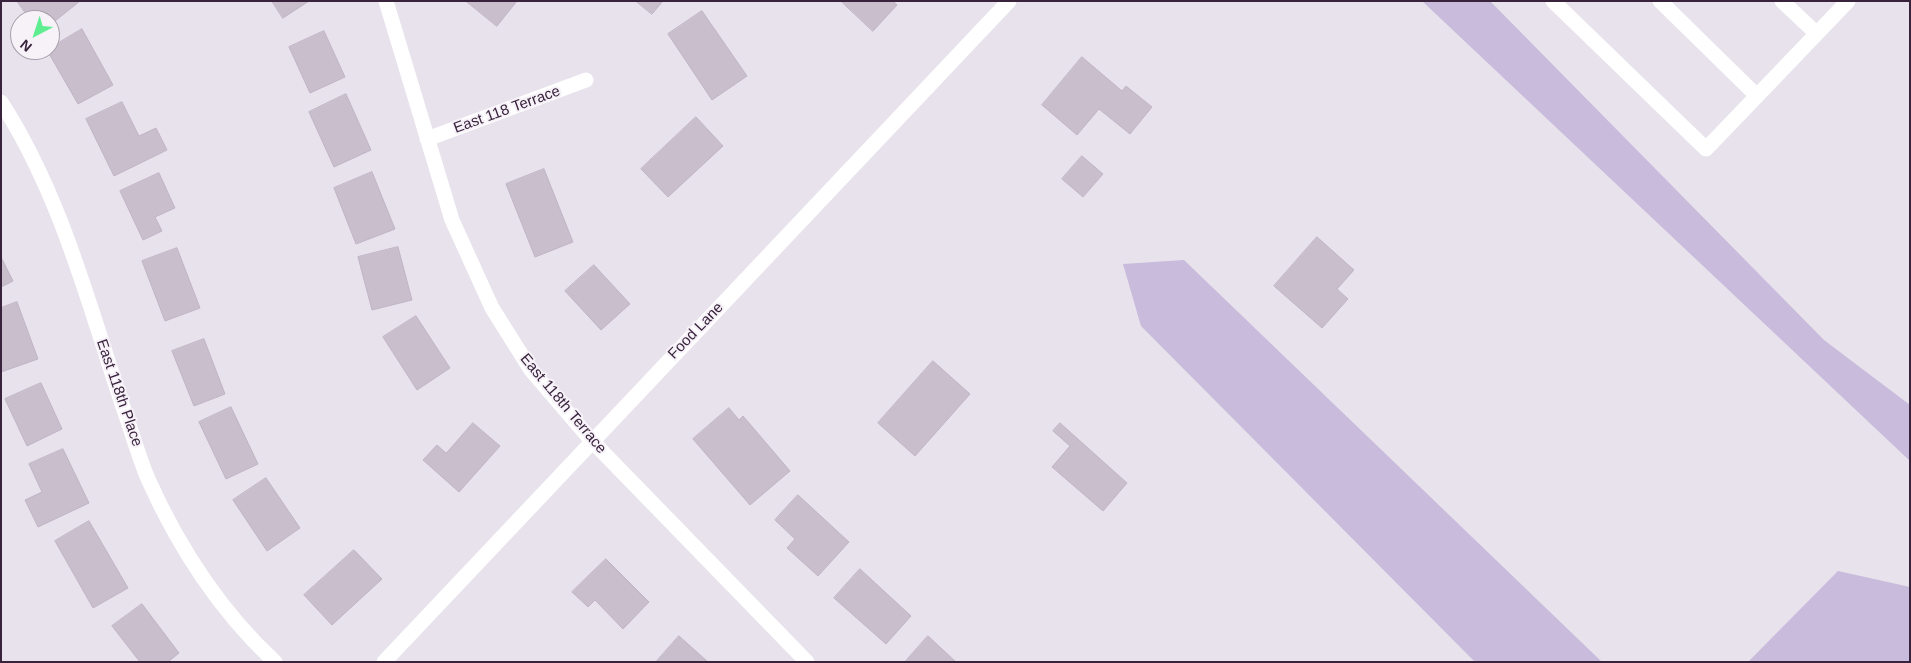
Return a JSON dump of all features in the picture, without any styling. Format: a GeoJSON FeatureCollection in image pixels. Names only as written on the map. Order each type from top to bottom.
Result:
{"type":"FeatureCollection","features":[{"type":"Feature","properties":{"kind":"street","name":"East 118th Terrace"},"geometry":{"type":"LineString","coordinates":[[386,1],[452,220],[492,308],[531,370],[592,441],[807,662]]}},
{"type":"Feature","properties":{"kind":"street","name":"Food Lane"},"geometry":{"type":"LineString","coordinates":[[384,662],[1009,1]]}},
{"type":"Feature","properties":{"kind":"street"},"geometry":{"type":"LineString","coordinates":[[1553,1],[1706,149],[1848,1]]}},
{"type":"Feature","properties":{"kind":"street"},"geometry":{"type":"LineString","coordinates":[[1660,1],[1757,96]]}},
{"type":"Feature","properties":{"kind":"street"},"geometry":{"type":"LineString","coordinates":[[1782,1],[1816,33]]}},
{"type":"Feature","properties":{"kind":"street","name":"East 118 Terrace"},"geometry":{"type":"LineString","coordinates":[[427,139],[586,80]]}},
{"type":"Feature","properties":{"kind":"street","name":"East 118th Place"},"geometry":{"type":"LineString","coordinates":[[1,102],[23,135],[52,196],[148,478],[190,560],[246,634],[275,662]]}},
{"type":"Feature","properties":{"kind":"shaded area"},"geometry":{"type":"Polygon","coordinates":[[[1422,1],[1490,1],[1824,340],[1910,405],[1910,461],[1422,1]]]}},
{"type":"Feature","properties":{"kind":"shaded area"},"geometry":{"type":"Polygon","coordinates":[[[1184,260],[1602,662],[1475,662],[1141,326],[1123,264],[1184,260]]]}},
{"type":"Feature","properties":{"kind":"shaded area"},"geometry":{"type":"Polygon","coordinates":[[[1838,571],[1910,587],[1910,662],[1748,662],[1838,571]]]}},
{"type":"Feature","properties":{"kind":"building"},"geometry":{"type":"Polygon","coordinates":[[[17,1],[80,1],[60,17],[60,10],[24,10],[17,1]]]}},
{"type":"Feature","properties":{"kind":"building"},"geometry":{"type":"Polygon","coordinates":[[[272,1],[309,1],[283,18],[272,1]]]}},
{"type":"Feature","properties":{"kind":"building"},"geometry":{"type":"Polygon","coordinates":[[[466,1],[517,1],[497,26],[466,1]]]}},
{"type":"Feature","properties":{"kind":"building"},"geometry":{"type":"Polygon","coordinates":[[[636,1],[663,1],[652,14],[636,1]]]}},
{"type":"Feature","properties":{"kind":"building"},"geometry":{"type":"Polygon","coordinates":[[[841,1],[893,1],[897,5],[873,31],[841,1]]]}},
{"type":"Feature","properties":{"kind":"building"},"geometry":{"type":"Polygon","coordinates":[[[702,11],[747,76],[712,100],[668,34],[702,11]]]}},
{"type":"Feature","properties":{"kind":"building"},"geometry":{"type":"Polygon","coordinates":[[[82,29],[113,85],[78,104],[53,60],[60,60],[60,42],[82,29]]]}},
{"type":"Feature","properties":{"kind":"building"},"geometry":{"type":"Polygon","coordinates":[[[324,31],[345,77],[310,93],[289,47],[324,31]]]}},
{"type":"Feature","properties":{"kind":"building"},"geometry":{"type":"Polygon","coordinates":[[[1082,57],[1122,91],[1126,86],[1152,107],[1130,134],[1099,109],[1077,135],[1042,105],[1082,57]]]}},
{"type":"Feature","properties":{"kind":"building"},"geometry":{"type":"Polygon","coordinates":[[[346,94],[371,150],[334,167],[309,112],[346,94]]]}},
{"type":"Feature","properties":{"kind":"building"},"geometry":{"type":"Polygon","coordinates":[[[122,102],[139,136],[156,128],[167,150],[114,176],[86,119],[122,102]]]}},
{"type":"Feature","properties":{"kind":"building"},"geometry":{"type":"Polygon","coordinates":[[[696,117],[723,146],[668,197],[641,169],[696,117]]]}},
{"type":"Feature","properties":{"kind":"building"},"geometry":{"type":"Polygon","coordinates":[[[1082,156],[1103,174],[1083,197],[1062,179],[1082,156]]]}},
{"type":"Feature","properties":{"kind":"building"},"geometry":{"type":"Polygon","coordinates":[[[544,169],[573,242],[535,257],[506,184],[544,169]]]}},
{"type":"Feature","properties":{"kind":"building"},"geometry":{"type":"Polygon","coordinates":[[[372,172],[395,229],[356,244],[334,188],[372,172]]]}},
{"type":"Feature","properties":{"kind":"building"},"geometry":{"type":"Polygon","coordinates":[[[159,173],[175,208],[155,217],[162,231],[143,240],[120,191],[159,173]]]}},
{"type":"Feature","properties":{"kind":"building"},"geometry":{"type":"Polygon","coordinates":[[[1317,237],[1354,270],[1337,289],[1348,299],[1322,328],[1274,286],[1317,237]]]}},
{"type":"Feature","properties":{"kind":"building"},"geometry":{"type":"Polygon","coordinates":[[[398,247],[412,300],[372,310],[358,257],[398,247]]]}},
{"type":"Feature","properties":{"kind":"building"},"geometry":{"type":"Polygon","coordinates":[[[177,248],[200,308],[165,321],[142,261],[177,248]]]}},
{"type":"Feature","properties":{"kind":"building"},"geometry":{"type":"Polygon","coordinates":[[[1,257],[13,281],[1,287],[1,257]]]}},
{"type":"Feature","properties":{"kind":"building"},"geometry":{"type":"Polygon","coordinates":[[[594,265],[630,304],[601,330],[565,291],[594,265]]]}},
{"type":"Feature","properties":{"kind":"building"},"geometry":{"type":"Polygon","coordinates":[[[17,302],[38,359],[1,372],[1,308],[17,302]]]}},
{"type":"Feature","properties":{"kind":"building"},"geometry":{"type":"Polygon","coordinates":[[[416,316],[450,368],[417,390],[383,337],[416,316]]]}},
{"type":"Feature","properties":{"kind":"building"},"geometry":{"type":"Polygon","coordinates":[[[204,339],[225,394],[194,406],[172,351],[204,339]]]}},
{"type":"Feature","properties":{"kind":"building"},"geometry":{"type":"Polygon","coordinates":[[[933,361],[970,394],[915,456],[878,423],[933,361]]]}},
{"type":"Feature","properties":{"kind":"building"},"geometry":{"type":"Polygon","coordinates":[[[41,383],[62,429],[27,446],[5,399],[41,383]]]}},
{"type":"Feature","properties":{"kind":"building"},"geometry":{"type":"Polygon","coordinates":[[[231,407],[258,464],[226,479],[199,422],[231,407]]]}},
{"type":"Feature","properties":{"kind":"building"},"geometry":{"type":"Polygon","coordinates":[[[729,408],[739,420],[743,416],[790,471],[750,505],[693,439],[729,408]]]}},
{"type":"Feature","properties":{"kind":"building"},"geometry":{"type":"Polygon","coordinates":[[[473,423],[500,446],[459,492],[423,460],[437,445],[446,453],[473,423]]]}},
{"type":"Feature","properties":{"kind":"building"},"geometry":{"type":"Polygon","coordinates":[[[1060,423],[1127,483],[1103,511],[1052,467],[1070,446],[1053,431],[1060,423]]]}},
{"type":"Feature","properties":{"kind":"building"},"geometry":{"type":"Polygon","coordinates":[[[63,449],[89,503],[38,527],[25,500],[42,492],[29,464],[63,449]]]}},
{"type":"Feature","properties":{"kind":"building"},"geometry":{"type":"Polygon","coordinates":[[[266,478],[300,528],[267,551],[233,500],[266,478]]]}},
{"type":"Feature","properties":{"kind":"building"},"geometry":{"type":"Polygon","coordinates":[[[798,495],[849,542],[818,576],[787,548],[795,539],[775,520],[798,495]]]}},
{"type":"Feature","properties":{"kind":"building"},"geometry":{"type":"Polygon","coordinates":[[[89,521],[128,588],[93,608],[55,541],[89,521]]]}},
{"type":"Feature","properties":{"kind":"building"},"geometry":{"type":"Polygon","coordinates":[[[354,550],[382,579],[332,625],[304,595],[354,550]]]}},
{"type":"Feature","properties":{"kind":"building"},"geometry":{"type":"Polygon","coordinates":[[[606,559],[649,602],[623,629],[595,600],[588,607],[572,592],[606,559]]]}},
{"type":"Feature","properties":{"kind":"building"},"geometry":{"type":"Polygon","coordinates":[[[860,569],[911,616],[886,644],[834,598],[860,569]]]}},
{"type":"Feature","properties":{"kind":"building"},"geometry":{"type":"Polygon","coordinates":[[[142,604],[179,653],[168,662],[140,662],[112,626],[142,604]]]}},
{"type":"Feature","properties":{"kind":"building"},"geometry":{"type":"Polygon","coordinates":[[[679,636],[708,662],[656,662],[679,636]]]}},
{"type":"Feature","properties":{"kind":"building"},"geometry":{"type":"Polygon","coordinates":[[[928,636],[956,662],[905,662],[928,636]]]}}]}
